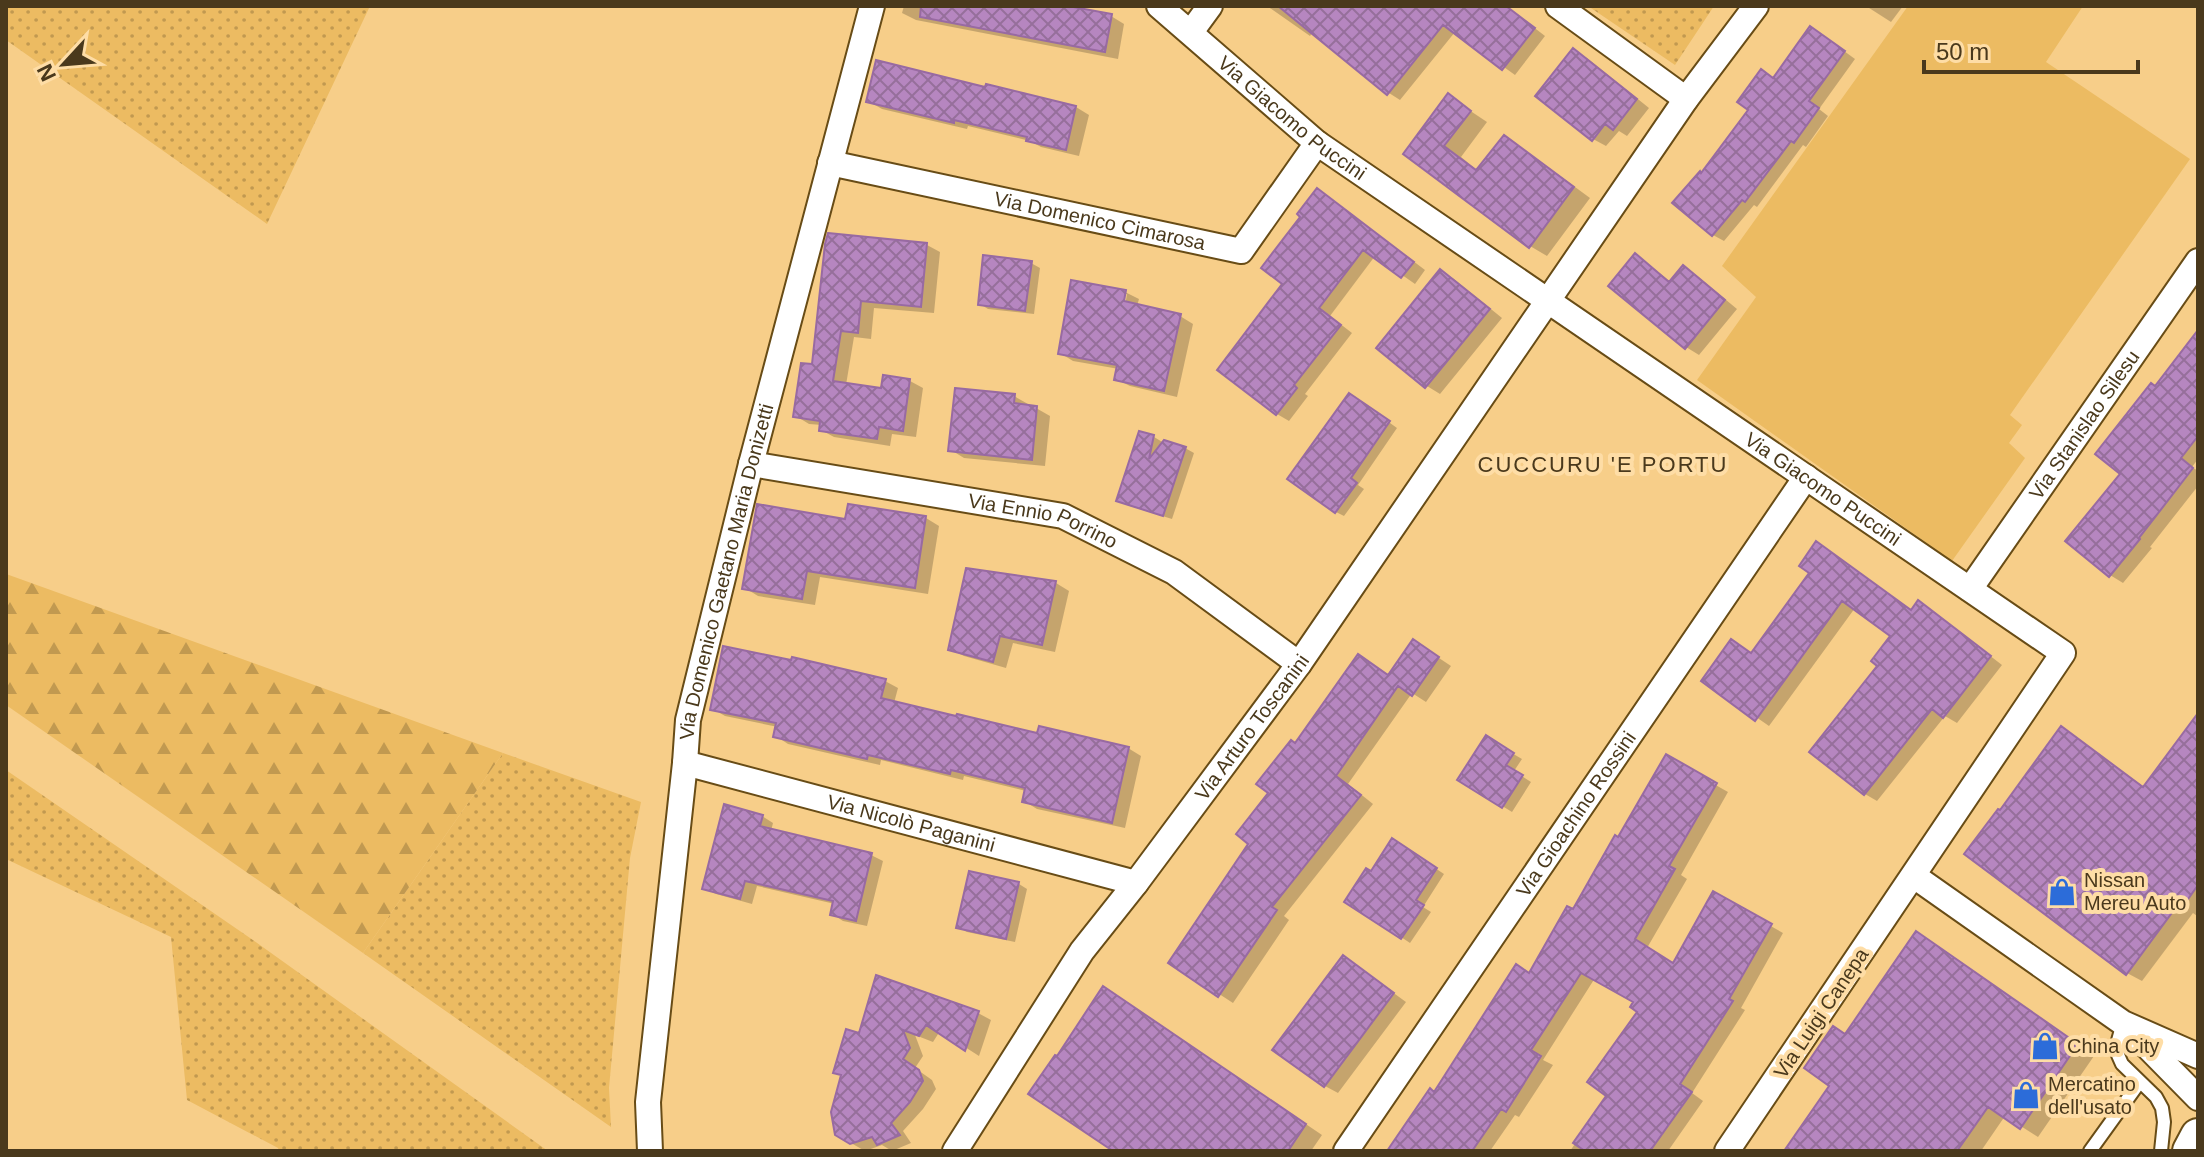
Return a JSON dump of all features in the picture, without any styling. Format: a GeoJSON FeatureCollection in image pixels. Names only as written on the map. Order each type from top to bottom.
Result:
{"type":"FeatureCollection","features":[{"type":"Feature","properties":{"kind":"main road"},"geometry":{"type":"LineString","coordinates":[[2190,1151],[2198,1136]]}},
{"type":"Feature","properties":{"kind":"street","name":"Via Domenico Gaetano Maria Donizetti"},"geometry":{"type":"LineString","coordinates":[[650,1151],[648,1102],[688,720],[751,464],[872,6]]}},
{"type":"Feature","properties":{"kind":"street","name":"Via Giacomo Puccini"},"geometry":{"type":"LineString","coordinates":[[1159,6],[1317,143],[2063,653],[1914,876]]}},
{"type":"Feature","properties":{"kind":"street"},"geometry":{"type":"LineString","coordinates":[[1191,32],[1210,6]]}},
{"type":"Feature","properties":{"kind":"street"},"geometry":{"type":"LineString","coordinates":[[1558,6],[1686,99]]}},
{"type":"Feature","properties":{"kind":"street"},"geometry":{"type":"LineString","coordinates":[[1548,301],[1686,99],[1756,6]]}},
{"type":"Feature","properties":{"kind":"street","name":"Via Domenico Cimarosa"},"geometry":{"type":"LineString","coordinates":[[830,163],[1241,251],[1317,143]]}},
{"type":"Feature","properties":{"kind":"street","name":"Via Stanislao Silesu"},"geometry":{"type":"LineString","coordinates":[[1970,589],[2198,261]]}},
{"type":"Feature","properties":{"kind":"street","name":"Via Arturo Toscanini"},"geometry":{"type":"LineString","coordinates":[[955,1151],[1082,951],[1299,664],[1548,301]]}},
{"type":"Feature","properties":{"kind":"street","name":"Via Ennio Porrino"},"geometry":{"type":"LineString","coordinates":[[751,464],[1063,516],[1174,572],[1299,664]]}},
{"type":"Feature","properties":{"kind":"street","name":"Via Gioachino Rossini"},"geometry":{"type":"LineString","coordinates":[[1346,1151],[1806,477]]}},
{"type":"Feature","properties":{"kind":"street","name":"Via Nicolò Paganini"},"geometry":{"type":"LineString","coordinates":[[685,763],[1136,883]]}},
{"type":"Feature","properties":{"kind":"street"},"geometry":{"type":"LineString","coordinates":[[1914,876],[2125,1025],[2198,1098]]}},
{"type":"Feature","properties":{"kind":"street","name":"Via Luigi Canepa"},"geometry":{"type":"LineString","coordinates":[[1727,1151],[1914,876]]}},
{"type":"Feature","properties":{"kind":"street"},"geometry":{"type":"LineString","coordinates":[[2125,1025],[2198,1056]]}},
{"type":"Feature","properties":{"kind":"lane"},"geometry":{"type":"LineString","coordinates":[[2125,1025],[2117,1044],[2118,1055],[2122,1064],[2156,1097],[2162,1108],[2161,1151]]}},
{"type":"Feature","properties":{"kind":"lane"},"geometry":{"type":"LineString","coordinates":[[2090,1151],[2139,1083]]}},
{"type":"Feature","properties":{"kind":"green space"},"geometry":{"type":"Polygon","coordinates":[[[6,6],[370,6],[267,224],[6,40],[6,6]]]}},
{"type":"Feature","properties":{"kind":"green space"},"geometry":{"type":"Polygon","coordinates":[[[1588,6],[1714,6],[1675,65],[1588,6]]]}},
{"type":"Feature","properties":{"kind":"green space"},"geometry":{"type":"Polygon","coordinates":[[[1908,6],[2083,6],[2046,62],[2190,159],[2010,415],[2022,425],[2009,443],[2025,458],[1952,561],[1697,380],[1756,297],[1722,266],[1908,6]]]}},
{"type":"Feature","properties":{"kind":"green space"},"geometry":{"type":"Polygon","coordinates":[[[6,574],[503,753],[363,953],[6,705],[6,574]]]}},
{"type":"Feature","properties":{"kind":"green space"},"geometry":{"type":"Polygon","coordinates":[[[503,753],[641,802],[630,858],[609,1088],[611,1127],[363,953],[503,753]]]}},
{"type":"Feature","properties":{"kind":"green space"},"geometry":{"type":"Polygon","coordinates":[[[6,770],[250,938],[548,1151],[279,1151],[187,1100],[171,937],[6,859],[6,770]]]}},
{"type":"Feature","properties":{"kind":"building"},"geometry":{"type":"Polygon","coordinates":[[[921,6],[1068,6],[1112,14],[1105,52],[920,17],[921,6]]]}},
{"type":"Feature","properties":{"kind":"building"},"geometry":{"type":"Polygon","coordinates":[[[1278,6],[1506,6],[1535,28],[1502,70],[1443,25],[1387,95],[1278,6]]]}},
{"type":"Feature","properties":{"kind":"building"},"geometry":{"type":"Polygon","coordinates":[[[1810,26],[1845,51],[1809,101],[1819,108],[1745,202],[1742,200],[1712,236],[1672,203],[1701,173],[1748,110],[1737,102],[1761,69],[1773,78],[1810,26]]]}},
{"type":"Feature","properties":{"kind":"building"},"geometry":{"type":"Polygon","coordinates":[[[1573,48],[1637,99],[1613,130],[1605,124],[1592,141],[1535,96],[1573,48]]]}},
{"type":"Feature","properties":{"kind":"building"},"geometry":{"type":"Polygon","coordinates":[[[876,60],[1076,106],[1066,150],[1026,141],[1027,137],[866,102],[876,60]]]}},
{"type":"Feature","properties":{"kind":"building"},"geometry":{"type":"Polygon","coordinates":[[[1448,93],[1471,111],[1444,146],[1476,170],[1504,135],[1574,187],[1529,248],[1403,154],[1448,93]]]}},
{"type":"Feature","properties":{"kind":"building"},"geometry":{"type":"Polygon","coordinates":[[[1317,188],[1414,262],[1401,278],[1363,250],[1319,308],[1341,325],[1294,385],[1297,388],[1276,415],[1217,370],[1282,284],[1261,268],[1300,217],[1297,214],[1317,188]]]}},
{"type":"Feature","properties":{"kind":"building"},"geometry":{"type":"Polygon","coordinates":[[[828,233],[927,243],[921,307],[861,301],[858,333],[841,331],[833,381],[881,388],[883,375],[910,379],[903,431],[879,427],[877,439],[819,431],[820,421],[793,417],[801,363],[812,364],[828,233]]]}},
{"type":"Feature","properties":{"kind":"building"},"geometry":{"type":"Polygon","coordinates":[[[1635,253],[1669,282],[1683,265],[1725,300],[1685,349],[1608,286],[1635,253]]]}},
{"type":"Feature","properties":{"kind":"building"},"geometry":{"type":"Polygon","coordinates":[[[983,255],[1032,261],[1025,311],[978,305],[983,255]]]}},
{"type":"Feature","properties":{"kind":"building"},"geometry":{"type":"Polygon","coordinates":[[[1440,269],[1490,309],[1425,388],[1376,348],[1440,269]]]}},
{"type":"Feature","properties":{"kind":"building"},"geometry":{"type":"Polygon","coordinates":[[[1071,280],[1126,290],[1124,301],[1181,314],[1164,391],[1114,380],[1117,365],[1058,354],[1071,280]]]}},
{"type":"Feature","properties":{"kind":"building"},"geometry":{"type":"Polygon","coordinates":[[[2198,330],[2198,436],[2181,458],[2193,468],[2109,577],[2065,541],[2120,474],[2095,454],[2151,383],[2155,386],[2198,330]]]}},
{"type":"Feature","properties":{"kind":"building"},"geometry":{"type":"Polygon","coordinates":[[[955,388],[1015,394],[1014,403],[1037,406],[1032,460],[948,451],[955,388]]]}},
{"type":"Feature","properties":{"kind":"building"},"geometry":{"type":"Polygon","coordinates":[[[1349,393],[1390,421],[1351,478],[1357,483],[1335,513],[1287,479],[1349,393]]]}},
{"type":"Feature","properties":{"kind":"building"},"geometry":{"type":"Polygon","coordinates":[[[1139,431],[1154,435],[1149,459],[1164,440],[1186,447],[1163,516],[1116,501],[1139,431]]]}},
{"type":"Feature","properties":{"kind":"building"},"geometry":{"type":"Polygon","coordinates":[[[757,504],[845,519],[848,504],[926,516],[915,588],[807,571],[802,599],[742,589],[757,504]]]}},
{"type":"Feature","properties":{"kind":"building"},"geometry":{"type":"Polygon","coordinates":[[[1816,541],[1911,610],[1918,600],[1991,656],[1943,718],[1932,709],[1864,795],[1809,752],[1877,666],[1871,661],[1890,636],[1842,601],[1755,721],[1701,681],[1731,639],[1751,653],[1809,573],[1799,566],[1816,541]]]}},
{"type":"Feature","properties":{"kind":"building"},"geometry":{"type":"Polygon","coordinates":[[[966,568],[1056,581],[1042,645],[1000,636],[993,662],[948,650],[966,568]]]}},
{"type":"Feature","properties":{"kind":"building"},"geometry":{"type":"Polygon","coordinates":[[[1413,639],[1439,657],[1412,696],[1398,686],[1336,776],[1361,795],[1272,907],[1277,910],[1218,997],[1168,963],[1248,844],[1236,834],[1268,793],[1256,784],[1291,740],[1295,743],[1358,654],[1388,675],[1413,639]]]}},
{"type":"Feature","properties":{"kind":"building"},"geometry":{"type":"Polygon","coordinates":[[[723,646],[791,660],[792,657],[886,679],[881,698],[1037,733],[1039,726],[1129,747],[1112,823],[1022,802],[1025,788],[951,770],[950,774],[868,755],[867,759],[773,737],[776,723],[710,710],[723,646]]]}},
{"type":"Feature","properties":{"kind":"building"},"geometry":{"type":"Polygon","coordinates":[[[2198,713],[2198,885],[2181,909],[2177,906],[2126,975],[1964,854],[2061,726],[2143,787],[2198,713]]]}},
{"type":"Feature","properties":{"kind":"building"},"geometry":{"type":"Polygon","coordinates":[[[1486,735],[1514,753],[1506,765],[1523,775],[1502,808],[1457,780],[1486,735]]]}},
{"type":"Feature","properties":{"kind":"building"},"geometry":{"type":"Polygon","coordinates":[[[1666,754],[1717,783],[1669,866],[1675,869],[1635,939],[1673,963],[1713,891],[1772,924],[1729,999],[1733,1001],[1680,1084],[1692,1092],[1650,1151],[1585,1151],[1573,1143],[1606,1096],[1587,1082],[1637,1012],[1630,1007],[1633,1002],[1581,973],[1531,1050],[1541,1056],[1506,1112],[1501,1109],[1472,1151],[1387,1151],[1430,1088],[1434,1092],[1516,964],[1529,973],[1567,906],[1573,909],[1666,754]]]}},
{"type":"Feature","properties":{"kind":"building"},"geometry":{"type":"Polygon","coordinates":[[[724,804],[763,815],[760,826],[872,853],[856,921],[830,915],[833,901],[745,881],[740,899],[702,889],[724,804]]]}},
{"type":"Feature","properties":{"kind":"building"},"geometry":{"type":"Polygon","coordinates":[[[1392,838],[1437,868],[1416,900],[1424,905],[1401,939],[1344,902],[1366,868],[1371,871],[1392,838]]]}},
{"type":"Feature","properties":{"kind":"building"},"geometry":{"type":"Polygon","coordinates":[[[969,871],[1019,882],[1006,939],[956,928],[969,871]]]}},
{"type":"Feature","properties":{"kind":"building"},"geometry":{"type":"Polygon","coordinates":[[[1916,931],[2078,1044],[2020,1129],[1988,1107],[1957,1151],[1784,1151],[1829,1086],[1804,1068],[1833,1026],[1845,1034],[1916,931]]]}},
{"type":"Feature","properties":{"kind":"building"},"geometry":{"type":"Polygon","coordinates":[[[1343,955],[1394,993],[1324,1087],[1272,1050],[1343,955]]]}},
{"type":"Feature","properties":{"kind":"building"},"geometry":{"type":"Polygon","coordinates":[[[876,975],[979,1011],[965,1051],[926,1025],[919,1036],[903,1030],[910,1048],[903,1059],[919,1070],[923,1081],[891,1123],[900,1135],[877,1145],[872,1137],[850,1144],[835,1135],[831,1112],[841,1075],[833,1073],[846,1029],[859,1033],[876,975]]]}},
{"type":"Feature","properties":{"kind":"building"},"geometry":{"type":"Polygon","coordinates":[[[1103,986],[1306,1124],[1288,1151],[1113,1151],[1028,1094],[1103,986]]]}},
{"type":"Feature","properties":{"kind":"place","name":"Nissan Mereu Auto"},"geometry":{"type":"Point","coordinates":[2062,892]}},
{"type":"Feature","properties":{"kind":"place","name":"China City"},"geometry":{"type":"Point","coordinates":[2045,1046]}},
{"type":"Feature","properties":{"kind":"place","name":"Mercatino dell'usato"},"geometry":{"type":"Point","coordinates":[2026,1095]}},
{"type":"Feature","properties":{"kind":"district","name":"CUCCURU 'E PORTU"},"geometry":{"type":"Point","coordinates":[1603,464]}}]}
